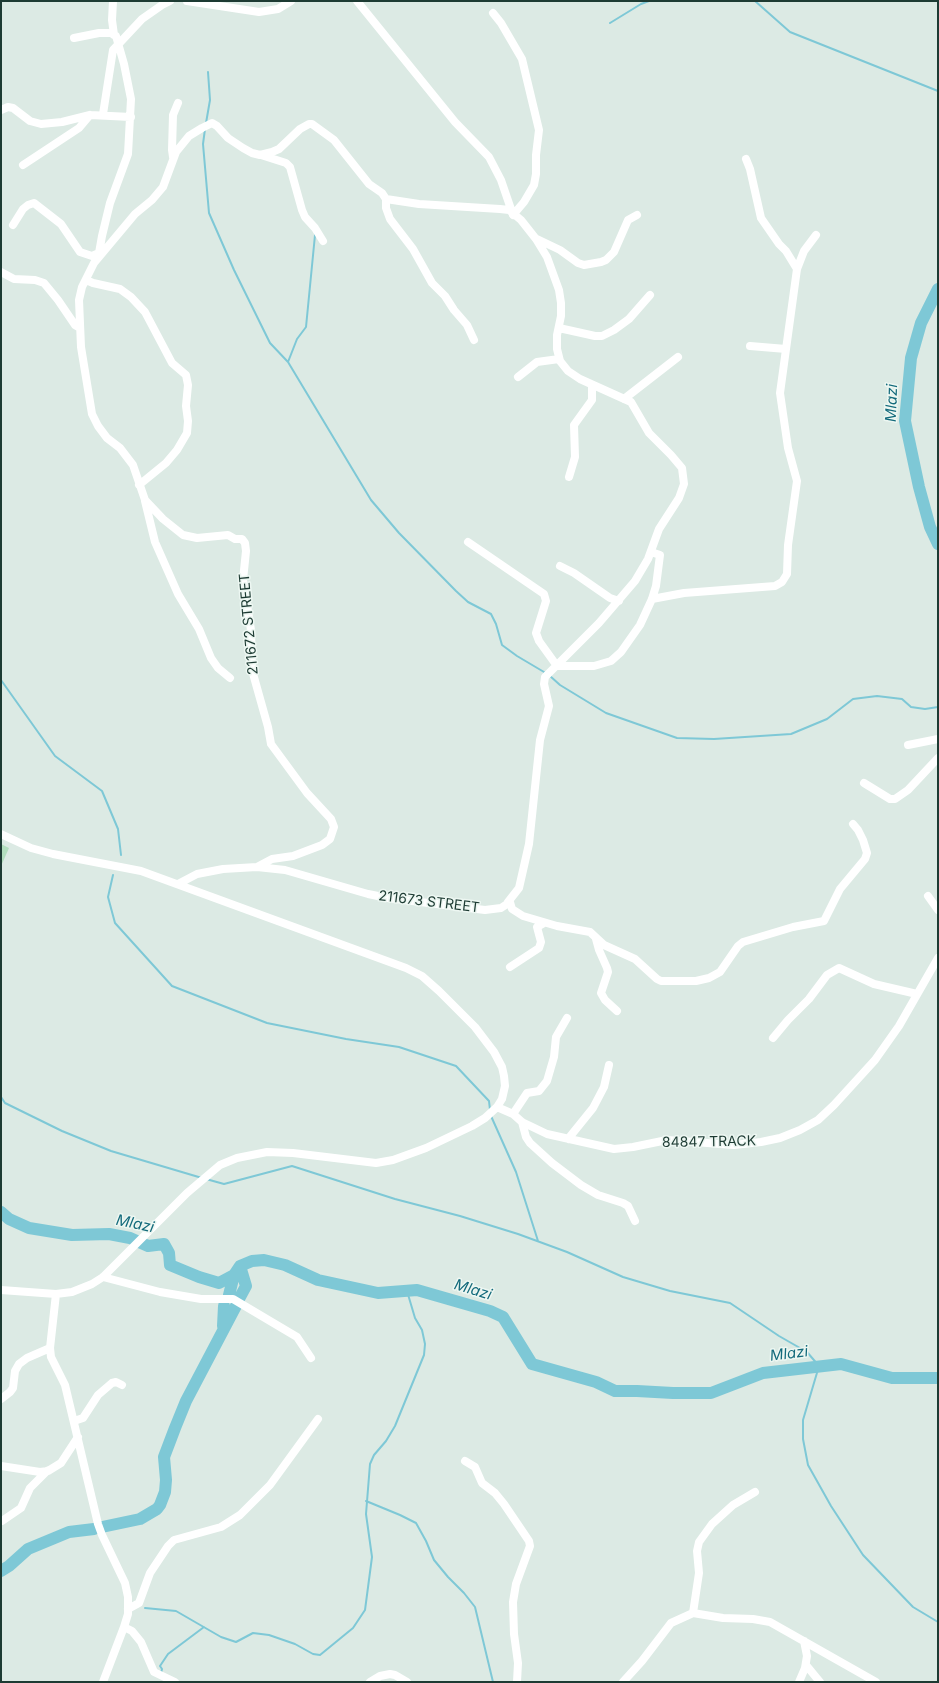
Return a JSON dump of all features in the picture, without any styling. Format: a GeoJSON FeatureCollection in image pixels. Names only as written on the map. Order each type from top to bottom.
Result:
{"type":"FeatureCollection","features":[{"type":"Feature","properties":{"kind":"street"},"geometry":{"type":"LineString","coordinates":[[14,225],[23,209],[34,203],[61,224],[80,252],[92,256],[100,253],[111,198],[128,154],[131,116],[130,88],[119,42],[114,35],[112,20],[113,1]]}},
{"type":"Feature","properties":{"kind":"street"},"geometry":{"type":"LineString","coordinates":[[103,114],[111,69],[112,51],[142,19],[170,1]]}},
{"type":"Feature","properties":{"kind":"street"},"geometry":{"type":"LineString","coordinates":[[187,1],[259,12],[278,9],[291,1]]}},
{"type":"Feature","properties":{"kind":"street"},"geometry":{"type":"LineString","coordinates":[[357,1],[455,122],[489,157],[501,180],[513,215]]}},
{"type":"Feature","properties":{"kind":"street"},"geometry":{"type":"LineString","coordinates":[[493,13],[501,23],[522,58],[539,130],[534,185],[524,202],[513,215]]}},
{"type":"Feature","properties":{"kind":"street"},"geometry":{"type":"LineString","coordinates":[[74,38],[100,33],[114,35]]}},
{"type":"Feature","properties":{"kind":"street"},"geometry":{"type":"LineString","coordinates":[[173,157],[174,115],[178,103]]}},
{"type":"Feature","properties":{"kind":"street"},"geometry":{"type":"LineString","coordinates":[[1,110],[8,107],[13,108],[30,121],[41,124],[62,122],[90,115],[103,114],[131,116]]}},
{"type":"Feature","properties":{"kind":"street"},"geometry":{"type":"LineString","coordinates":[[23,165],[74,131],[90,115]]}},
{"type":"Feature","properties":{"kind":"street"},"geometry":{"type":"LineString","coordinates":[[173,157],[178,148],[189,136],[212,124],[218,126],[228,138],[252,153],[286,163],[290,167],[305,217],[315,228],[323,242]]}},
{"type":"Feature","properties":{"kind":"street"},"geometry":{"type":"LineString","coordinates":[[260,155],[279,149],[300,129],[308,124],[312,124],[334,140],[369,184],[386,199],[386,208],[392,223],[413,249],[432,283],[445,296],[454,310],[467,325],[474,340]]}},
{"type":"Feature","properties":{"kind":"street","name":"211672 STREET"},"geometry":{"type":"LineString","coordinates":[[173,157],[162,187],[152,200],[135,214],[100,253],[89,271],[79,300],[80,328],[92,414],[102,432],[120,448],[133,465],[145,500],[163,520],[183,536],[197,538],[228,535],[235,539],[242,540],[245,543],[246,551],[243,580],[251,630],[252,670],[268,727],[271,744],[307,793],[331,819],[334,826],[330,839],[322,845],[293,856],[272,859],[255,867]]}},
{"type":"Feature","properties":{"kind":"street"},"geometry":{"type":"LineString","coordinates":[[746,159],[750,169],[761,218],[786,251],[797,269]]}},
{"type":"Feature","properties":{"kind":"street"},"geometry":{"type":"LineString","coordinates":[[386,199],[419,204],[509,210],[513,215],[521,220],[536,239],[547,257],[559,290],[561,303],[557,335],[559,359],[568,371],[592,385],[630,402],[649,434],[682,468],[684,478],[682,492],[659,529],[651,552],[635,582],[619,601],[544,680],[549,706],[540,740],[529,844],[519,888],[508,902],[510,902],[512,909],[523,916],[544,923],[590,932],[604,945],[635,959],[657,979],[667,982],[696,981],[715,976],[720,972],[738,946],[747,940],[793,926],[824,920],[840,889],[865,859],[867,853],[858,830],[852,824]]}},
{"type":"Feature","properties":{"kind":"street"},"geometry":{"type":"LineString","coordinates":[[536,239],[560,250],[578,263],[584,264],[601,262],[606,260],[614,252],[628,220],[637,215]]}},
{"type":"Feature","properties":{"kind":"street"},"geometry":{"type":"LineString","coordinates":[[652,599],[684,593],[775,586],[785,578],[788,568],[788,545],[797,481],[788,448],[780,398],[797,269],[804,251],[816,235]]}},
{"type":"Feature","properties":{"kind":"street"},"geometry":{"type":"LineString","coordinates":[[1,272],[14,279],[35,280],[44,283],[75,325],[80,328]]}},
{"type":"Feature","properties":{"kind":"street"},"geometry":{"type":"LineString","coordinates":[[86,280],[120,289],[131,297],[145,312],[172,363],[186,375],[188,385],[186,406],[188,421],[187,433],[177,450],[166,463],[139,485]]}},
{"type":"Feature","properties":{"kind":"street"},"geometry":{"type":"LineString","coordinates":[[559,328],[595,336],[602,336],[614,330],[629,319],[650,295]]}},
{"type":"Feature","properties":{"kind":"street"},"geometry":{"type":"LineString","coordinates":[[750,346],[786,349]]}},
{"type":"Feature","properties":{"kind":"street"},"geometry":{"type":"LineString","coordinates":[[624,399],[678,357]]}},
{"type":"Feature","properties":{"kind":"street"},"geometry":{"type":"LineString","coordinates":[[518,377],[537,362],[559,359]]}},
{"type":"Feature","properties":{"kind":"street"},"geometry":{"type":"LineString","coordinates":[[569,477],[576,457],[574,425],[592,400],[592,385]]}},
{"type":"Feature","properties":{"kind":"street"},"geometry":{"type":"LineString","coordinates":[[145,500],[154,542],[178,594],[199,629],[211,658],[218,668],[230,678]]}},
{"type":"Feature","properties":{"kind":"street"},"geometry":{"type":"LineString","coordinates":[[468,542],[544,594],[546,601],[536,633],[537,639],[557,666]]}},
{"type":"Feature","properties":{"kind":"street"},"geometry":{"type":"LineString","coordinates":[[557,666],[594,666],[616,658],[640,625],[652,599],[656,586],[660,558],[658,554],[651,552]]}},
{"type":"Feature","properties":{"kind":"street"},"geometry":{"type":"LineString","coordinates":[[560,566],[610,598],[619,601]]}},
{"type":"Feature","properties":{"kind":"street"},"geometry":{"type":"LineString","coordinates":[[908,745],[938,739]]}},
{"type":"Feature","properties":{"kind":"street"},"geometry":{"type":"LineString","coordinates":[[864,783],[890,799],[895,799],[908,790],[938,758]]}},
{"type":"Feature","properties":{"kind":"street"},"geometry":{"type":"LineString","coordinates":[[1,1290],[56,1294],[72,1292],[103,1277],[187,1192],[220,1165],[237,1158],[266,1152],[293,1153],[376,1163],[393,1160],[426,1148],[472,1126],[491,1114],[502,1099],[504,1076],[502,1067],[494,1052],[456,1006],[422,976],[394,964],[141,871],[46,852],[31,848],[4,836]]}},
{"type":"Feature","properties":{"kind":"street"},"geometry":{"type":"LineString","coordinates":[[178,884],[197,874],[223,869],[255,867]]}},
{"type":"Feature","properties":{"kind":"street","name":"211673 STREET"},"geometry":{"type":"LineString","coordinates":[[255,867],[271,868],[297,873],[368,894],[388,898],[485,910],[501,908],[510,902]]}},
{"type":"Feature","properties":{"kind":"street"},"geometry":{"type":"LineString","coordinates":[[928,896],[938,910]]}},
{"type":"Feature","properties":{"kind":"street"},"geometry":{"type":"LineString","coordinates":[[510,967],[539,948],[541,942],[537,927],[544,923]]}},
{"type":"Feature","properties":{"kind":"street"},"geometry":{"type":"LineString","coordinates":[[596,939],[608,972],[601,993],[605,1000],[617,1011]]}},
{"type":"Feature","properties":{"kind":"street","name":"84847 TRACK"},"geometry":{"type":"LineString","coordinates":[[497,1107],[513,1114],[522,1122],[547,1134],[614,1149],[676,1140],[734,1145],[780,1138],[800,1130],[818,1120],[834,1105],[875,1060],[899,1026],[938,958]]}},
{"type":"Feature","properties":{"kind":"street"},"geometry":{"type":"LineString","coordinates":[[774,1038],[788,1020],[809,999],[827,975],[839,968],[874,984],[917,994]]}},
{"type":"Feature","properties":{"kind":"street"},"geometry":{"type":"LineString","coordinates":[[513,1114],[527,1093],[539,1091],[547,1081],[554,1057],[556,1037],[567,1018]]}},
{"type":"Feature","properties":{"kind":"street"},"geometry":{"type":"LineString","coordinates":[[568,1139],[593,1108],[604,1087],[609,1065]]}},
{"type":"Feature","properties":{"kind":"street"},"geometry":{"type":"LineString","coordinates":[[522,1122],[526,1137],[530,1143],[552,1163],[581,1185],[598,1195],[628,1206],[635,1221]]}},
{"type":"Feature","properties":{"kind":"street"},"geometry":{"type":"LineString","coordinates":[[103,1277],[160,1292],[202,1299],[233,1299],[297,1338],[310,1358]]}},
{"type":"Feature","properties":{"kind":"street"},"geometry":{"type":"LineString","coordinates":[[56,1294],[50,1348],[51,1357],[65,1385],[98,1524],[125,1584],[128,1596],[128,1609],[124,1628],[103,1682]]}},
{"type":"Feature","properties":{"kind":"street"},"geometry":{"type":"LineString","coordinates":[[1,1399],[13,1388],[15,1371],[19,1364],[27,1358],[50,1348]]}},
{"type":"Feature","properties":{"kind":"street"},"geometry":{"type":"LineString","coordinates":[[74,1420],[83,1418],[98,1395],[112,1383],[116,1382],[122,1385]]}},
{"type":"Feature","properties":{"kind":"street"},"geometry":{"type":"LineString","coordinates":[[128,1609],[139,1603],[150,1574],[168,1546],[174,1540],[221,1527],[240,1515],[270,1485],[318,1419]]}},
{"type":"Feature","properties":{"kind":"street"},"geometry":{"type":"LineString","coordinates":[[2,1521],[21,1508],[32,1486],[48,1471],[61,1463],[78,1437]]}},
{"type":"Feature","properties":{"kind":"street"},"geometry":{"type":"LineString","coordinates":[[465,1462],[473,1464],[482,1483],[495,1493],[504,1504],[527,1536],[530,1546],[516,1584],[513,1602],[514,1634],[518,1663],[517,1682]]}},
{"type":"Feature","properties":{"kind":"street"},"geometry":{"type":"LineString","coordinates":[[1,1466],[40,1472],[48,1471]]}},
{"type":"Feature","properties":{"kind":"street"},"geometry":{"type":"LineString","coordinates":[[693,1613],[699,1573],[697,1551],[699,1542],[709,1527],[728,1510],[755,1492]]}},
{"type":"Feature","properties":{"kind":"street"},"geometry":{"type":"LineString","coordinates":[[623,1682],[642,1661],[671,1623],[678,1618],[693,1613],[723,1618],[753,1618],[770,1622],[876,1682]]}},
{"type":"Feature","properties":{"kind":"street"},"geometry":{"type":"LineString","coordinates":[[124,1628],[132,1631],[141,1642],[154,1672],[167,1679]]}},
{"type":"Feature","properties":{"kind":"street"},"geometry":{"type":"LineString","coordinates":[[799,1682],[806,1665],[807,1656],[804,1641]]}},
{"type":"Feature","properties":{"kind":"street"},"geometry":{"type":"LineString","coordinates":[[806,1665],[820,1682]]}},
{"type":"Feature","properties":{"kind":"street"},"geometry":{"type":"LineString","coordinates":[[370,1682],[385,1674],[395,1675],[407,1682]]}},
{"type":"Feature","properties":{"kind":"green space"},"geometry":{"type":"Polygon","coordinates":[[[1,844],[9,848],[1,866],[1,844]]]}},
{"type":"Feature","properties":{"kind":"waterway"},"geometry":{"type":"LineString","coordinates":[[610,23],[641,4],[649,1]]}},
{"type":"Feature","properties":{"kind":"waterway"},"geometry":{"type":"LineString","coordinates":[[755,1],[790,32],[938,91]]}},
{"type":"Feature","properties":{"kind":"waterway"},"geometry":{"type":"LineString","coordinates":[[206,123],[210,100],[208,72]]}},
{"type":"Feature","properties":{"kind":"waterway"},"geometry":{"type":"LineString","coordinates":[[205,129],[203,144],[209,213],[234,270],[270,343],[288,362],[371,500],[399,533],[456,591],[468,602],[491,614],[496,624],[502,645],[544,672]]}},
{"type":"Feature","properties":{"kind":"waterway"},"geometry":{"type":"LineString","coordinates":[[288,362],[297,339],[306,327],[315,235]]}},
{"type":"Feature","properties":{"kind":"waterway","name":"Mlazi"},"geometry":{"type":"LineString","coordinates":[[938,289],[921,323],[911,358],[905,421],[919,487],[930,527],[938,544]]}},
{"type":"Feature","properties":{"kind":"waterway"},"geometry":{"type":"LineString","coordinates":[[550,676],[560,685],[606,713],[677,738],[714,739],[791,734],[827,719],[853,699],[877,696],[902,699],[911,707],[925,709],[938,707]]}},
{"type":"Feature","properties":{"kind":"waterway"},"geometry":{"type":"LineString","coordinates":[[1,680],[55,756],[102,791],[118,829],[121,855]]}},
{"type":"Feature","properties":{"kind":"waterway"},"geometry":{"type":"LineString","coordinates":[[113,875],[108,897],[115,923],[172,986],[267,1023],[346,1039],[399,1047],[456,1066],[489,1101],[490,1110]]}},
{"type":"Feature","properties":{"kind":"waterway"},"geometry":{"type":"LineString","coordinates":[[1,1097],[5,1103],[62,1131],[111,1151],[202,1178]]}},
{"type":"Feature","properties":{"kind":"waterway"},"geometry":{"type":"LineString","coordinates":[[491,1116],[516,1172],[538,1241]]}},
{"type":"Feature","properties":{"kind":"waterway"},"geometry":{"type":"LineString","coordinates":[[206,1179],[224,1184],[292,1166],[395,1199],[460,1216],[518,1234],[567,1252],[623,1277],[670,1291],[730,1303],[779,1336],[807,1352],[819,1366],[803,1420],[803,1439],[808,1465],[831,1506],[863,1555],[913,1607],[938,1622]]}},
{"type":"Feature","properties":{"kind":"waterway","name":"Mlazi"},"geometry":{"type":"LineString","coordinates":[[1,1212],[9,1219],[29,1228],[72,1235],[109,1234],[130,1238],[148,1246],[164,1244],[169,1253],[170,1265],[199,1277],[219,1283],[234,1275],[240,1266],[252,1261],[264,1260],[285,1265],[318,1280],[378,1293],[417,1290],[490,1311],[503,1317],[532,1364],[596,1382],[615,1391],[711,1393],[763,1373],[841,1364],[892,1378],[938,1378]]}},
{"type":"Feature","properties":{"kind":"waterway"},"geometry":{"type":"LineString","coordinates":[[239,1299],[246,1286],[240,1266]]}},
{"type":"Feature","properties":{"kind":"waterway"},"geometry":{"type":"LineString","coordinates":[[229,1295],[234,1275]]}},
{"type":"Feature","properties":{"kind":"waterway"},"geometry":{"type":"LineString","coordinates":[[145,1608],[176,1611],[221,1637],[236,1642],[253,1633],[269,1635],[295,1644],[313,1654],[320,1655],[353,1628],[365,1610],[372,1557],[366,1514],[370,1464],[374,1455],[386,1441],[395,1426],[424,1355],[425,1344],[422,1330],[415,1318],[407,1291]]}},
{"type":"Feature","properties":{"kind":"waterway"},"geometry":{"type":"LineString","coordinates":[[102,1527],[140,1519],[157,1509],[160,1505],[165,1492],[166,1480],[164,1457],[175,1428],[186,1401],[237,1304]]}},
{"type":"Feature","properties":{"kind":"waterway"},"geometry":{"type":"LineString","coordinates":[[223,1326],[224,1306]]}},
{"type":"Feature","properties":{"kind":"waterway"},"geometry":{"type":"LineString","coordinates":[[366,1501],[416,1523],[434,1560],[475,1607],[493,1682]]}},
{"type":"Feature","properties":{"kind":"waterway"},"geometry":{"type":"LineString","coordinates":[[1,1571],[28,1549],[69,1532],[94,1529]]}},
{"type":"Feature","properties":{"kind":"waterway"},"geometry":{"type":"LineString","coordinates":[[161,1673],[162,1669],[160,1666],[168,1654],[204,1627]]}}]}
